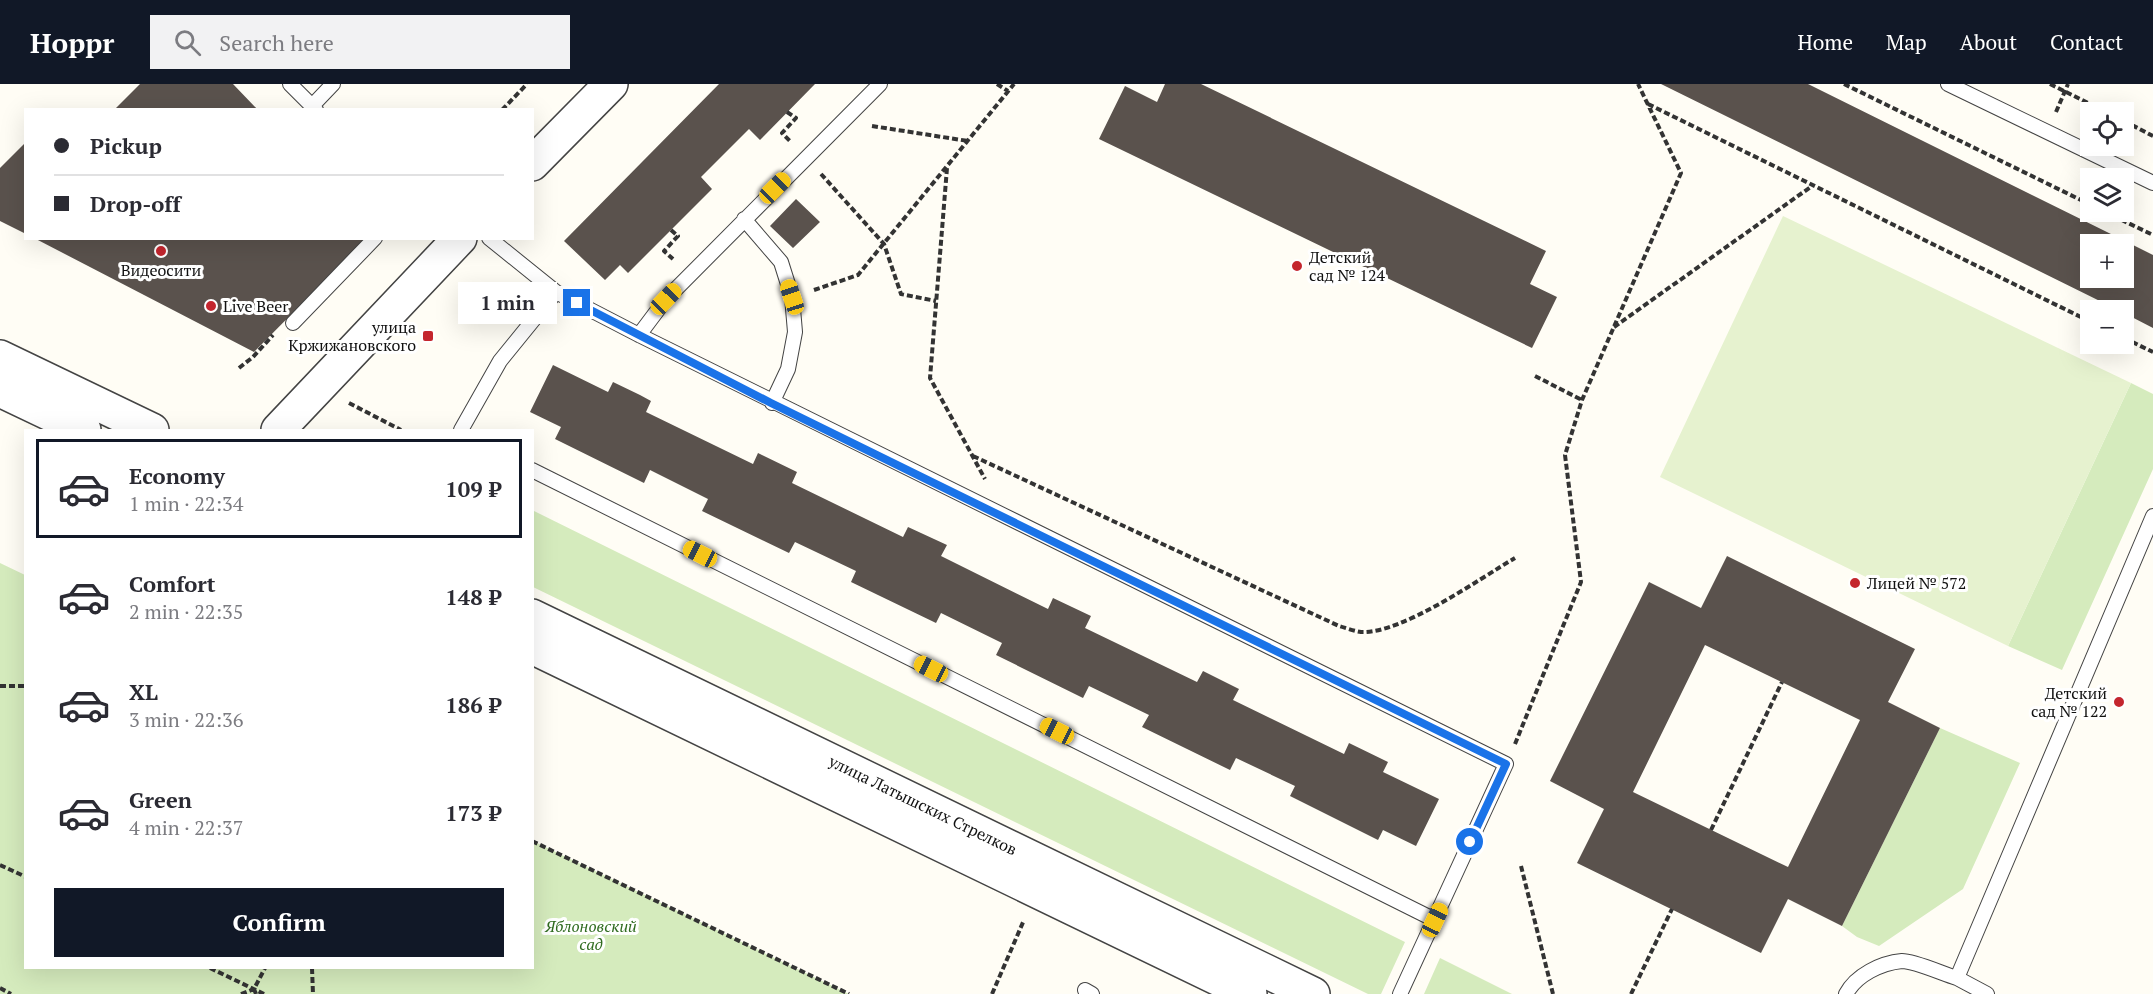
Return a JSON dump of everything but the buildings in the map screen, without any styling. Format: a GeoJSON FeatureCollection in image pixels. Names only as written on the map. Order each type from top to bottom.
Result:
{"type":"FeatureCollection","features":[{"type":"Feature","properties":{"kind":"street"},"geometry":{"type":"LineString","coordinates":[[534,162],[611,84]]}},
{"type":"Feature","properties":{"kind":"street"},"geometry":{"type":"LineString","coordinates":[[279,429],[452,241]]}},
{"type":"Feature","properties":{"kind":"street"},"geometry":{"type":"LineString","coordinates":[[0,357],[150,429]]}},
{"type":"Feature","properties":{"kind":"street"},"geometry":{"type":"LineString","coordinates":[[0,390],[82,429]]}},
{"type":"Feature","properties":{"kind":"street","name":"улица Латышских Стрелков"},"geometry":{"type":"LineString","coordinates":[[534,617],[1213,970],[1250,994]]}},
{"type":"Feature","properties":{"kind":"street","name":"улица Латышских Стрелков"},"geometry":{"type":"LineString","coordinates":[[534,648],[1213,970],[1313,994]]}},
{"type":"Feature","properties":{"kind":"lane"},"geometry":{"type":"LineString","coordinates":[[290,84],[314,108],[333,84]]}},
{"type":"Feature","properties":{"kind":"lane"},"geometry":{"type":"LineString","coordinates":[[639,335],[666,299],[880,84]]}},
{"type":"Feature","properties":{"kind":"lane"},"geometry":{"type":"LineString","coordinates":[[1948,84],[2153,183]]}},
{"type":"Feature","properties":{"kind":"lane"},"geometry":{"type":"LineString","coordinates":[[744,219],[780,262],[792,297],[795,332],[788,369],[771,403]]}},
{"type":"Feature","properties":{"kind":"lane"},"geometry":{"type":"LineString","coordinates":[[293,323],[373,240]]}},
{"type":"Feature","properties":{"kind":"lane"},"geometry":{"type":"LineString","coordinates":[[491,240],[556,292],[639,335],[771,403],[1506,764],[1400,994]]}},
{"type":"Feature","properties":{"kind":"lane"},"geometry":{"type":"LineString","coordinates":[[462,429],[500,361],[556,292]]}},
{"type":"Feature","properties":{"kind":"lane"},"geometry":{"type":"LineString","coordinates":[[534,471],[1435,920]]}},
{"type":"Feature","properties":{"kind":"lane"},"geometry":{"type":"LineString","coordinates":[[1957,978],[2153,516]]}},
{"type":"Feature","properties":{"kind":"lane"},"geometry":{"type":"LineString","coordinates":[[1846,994],[1850,987],[1870,970],[1903,961],[1957,978],[1988,994]]}},
{"type":"Feature","properties":{"kind":"path"},"geometry":{"type":"LineString","coordinates":[[504,108],[527,84]]}},
{"type":"Feature","properties":{"kind":"path"},"geometry":{"type":"LineString","coordinates":[[997,84],[1008,91]]}},
{"type":"Feature","properties":{"kind":"path"},"geometry":{"type":"LineString","coordinates":[[792,297],[858,275],[1014,84]]}},
{"type":"Feature","properties":{"kind":"path"},"geometry":{"type":"LineString","coordinates":[[1506,764],[1581,582],[1565,454],[1582,400],[1682,173],[1638,84]]}},
{"type":"Feature","properties":{"kind":"path"},"geometry":{"type":"LineString","coordinates":[[1844,84],[2080,200]]}},
{"type":"Feature","properties":{"kind":"path"},"geometry":{"type":"LineString","coordinates":[[2050,84],[2086,102]]}},
{"type":"Feature","properties":{"kind":"path"},"geometry":{"type":"LineString","coordinates":[[1647,103],[2080,317]]}},
{"type":"Feature","properties":{"kind":"path"},"geometry":{"type":"LineString","coordinates":[[782,133],[796,118],[787,112]]}},
{"type":"Feature","properties":{"kind":"path"},"geometry":{"type":"LineString","coordinates":[[842,121],[969,141]]}},
{"type":"Feature","properties":{"kind":"path"},"geometry":{"type":"LineString","coordinates":[[2134,126],[2153,136]]}},
{"type":"Feature","properties":{"kind":"path"},"geometry":{"type":"LineString","coordinates":[[806,157],[884,243],[901,294],[936,301]]}},
{"type":"Feature","properties":{"kind":"path"},"geometry":{"type":"LineString","coordinates":[[947,168],[930,378],[1004,517]]}},
{"type":"Feature","properties":{"kind":"path"},"geometry":{"type":"LineString","coordinates":[[1613,328],[1812,186]]}},
{"type":"Feature","properties":{"kind":"path"},"geometry":{"type":"LineString","coordinates":[[2126,222],[2153,235]]}},
{"type":"Feature","properties":{"kind":"path"},"geometry":{"type":"LineString","coordinates":[[664,250],[678,236],[671,230]]}},
{"type":"Feature","properties":{"kind":"path"},"geometry":{"type":"LineString","coordinates":[[239,368],[253,357],[282,326],[293,323]]}},
{"type":"Feature","properties":{"kind":"path"},"geometry":{"type":"LineString","coordinates":[[2134,343],[2153,352]]}},
{"type":"Feature","properties":{"kind":"path"},"geometry":{"type":"LineString","coordinates":[[1535,376],[1582,400]]}},
{"type":"Feature","properties":{"kind":"path"},"geometry":{"type":"LineString","coordinates":[[349,402],[399,429]]}},
{"type":"Feature","properties":{"kind":"path"},"geometry":{"type":"LineString","coordinates":[[973,456],[1339,626],[1362,632],[1387,627],[1425,611],[1515,558]]}},
{"type":"Feature","properties":{"kind":"path"},"geometry":{"type":"LineString","coordinates":[[1711,830],[1782,682]]}},
{"type":"Feature","properties":{"kind":"path"},"geometry":{"type":"LineString","coordinates":[[0,686],[24,686]]}},
{"type":"Feature","properties":{"kind":"path"},"geometry":{"type":"LineString","coordinates":[[534,842],[849,994]]}},
{"type":"Feature","properties":{"kind":"path"},"geometry":{"type":"LineString","coordinates":[[0,865],[24,876]]}},
{"type":"Feature","properties":{"kind":"path"},"geometry":{"type":"LineString","coordinates":[[1521,866],[1553,994]]}},
{"type":"Feature","properties":{"kind":"path"},"geometry":{"type":"LineString","coordinates":[[1631,994],[1672,909]]}},
{"type":"Feature","properties":{"kind":"path"},"geometry":{"type":"LineString","coordinates":[[212,969],[254,992],[264,994]]}},
{"type":"Feature","properties":{"kind":"path"},"geometry":{"type":"LineString","coordinates":[[254,992],[265,969]]}},
{"type":"Feature","properties":{"kind":"path"},"geometry":{"type":"LineString","coordinates":[[312,969],[313,994]]}},
{"type":"Feature","properties":{"kind":"path"},"geometry":{"type":"LineString","coordinates":[[0,988],[11,994]]}},
{"type":"Feature","properties":{"kind":"path"},"geometry":{"type":"LineString","coordinates":[[241,994],[254,992]]}},
{"type":"Feature","properties":{"kind":"green space"},"geometry":{"type":"Polygon","coordinates":[[[1783,216],[2131,383],[2008,646],[1660,477],[1783,216]]]}},
{"type":"Feature","properties":{"kind":"green space"},"geometry":{"type":"Polygon","coordinates":[[[2131,383],[2153,394],[2153,469],[2062,670],[2008,646],[2131,383]]]}},
{"type":"Feature","properties":{"kind":"green space"},"geometry":{"type":"Polygon","coordinates":[[[534,511],[1405,942],[1381,994],[1368,994],[534,587],[534,511]]]}},
{"type":"Feature","properties":{"kind":"green space","name":"Яблоновский сад"},"geometry":{"type":"Polygon","coordinates":[[[0,563],[24,575],[24,969],[534,969],[534,841],[849,994],[0,994],[0,563]]]}},
{"type":"Feature","properties":{"kind":"green space"},"geometry":{"type":"Polygon","coordinates":[[[1940,728],[2020,763],[1963,889],[1879,946],[1857,937],[1842,926],[1940,728]]]}},
{"type":"Feature","properties":{"kind":"green space"},"geometry":{"type":"Polygon","coordinates":[[[1440,958],[1512,994],[1424,994],[1440,958]]]}},
{"type":"Feature","properties":{"kind":"place","name":"Видеосити"},"geometry":{"type":"Point","coordinates":[161,251]}},
{"type":"Feature","properties":{"kind":"place","name":"Детский сад № 124"},"geometry":{"type":"Point","coordinates":[1297,266]}},
{"type":"Feature","properties":{"kind":"place","name":"Live Beer"},"geometry":{"type":"Point","coordinates":[211,306]}},
{"type":"Feature","properties":{"kind":"place","name":"улица Кржижановского"},"geometry":{"type":"Point","coordinates":[428,336]}},
{"type":"Feature","properties":{"kind":"place","name":"Лицей № 572"},"geometry":{"type":"Point","coordinates":[1855,583]}},
{"type":"Feature","properties":{"kind":"place","name":"Детский сад № 122"},"geometry":{"type":"Point","coordinates":[2119,702]}},
{"type":"Feature","properties":{"kind":"route"},"geometry":{"type":"LineString","coordinates":[[577,303],[771,403],[1506,764],[1470,842]]}}]}
